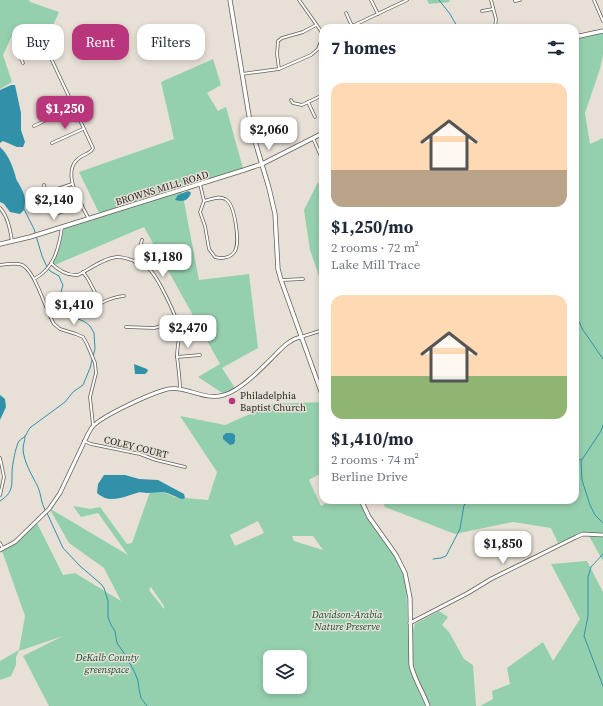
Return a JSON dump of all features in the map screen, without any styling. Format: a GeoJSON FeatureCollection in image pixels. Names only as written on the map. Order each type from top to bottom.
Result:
{"type":"FeatureCollection","features":[{"type":"Feature","properties":{"kind":"main road"},"geometry":{"type":"LineString","coordinates":[[230,0],[251,128],[275,214],[280,280],[319,386]]}},
{"type":"Feature","properties":{"kind":"main road"},"geometry":{"type":"LineString","coordinates":[[579,36],[603,31]]}},
{"type":"Feature","properties":{"kind":"main road","name":"BROWNS MILL ROAD"},"geometry":{"type":"LineString","coordinates":[[0,244],[12,242],[89,219],[262,164],[319,135]]}},
{"type":"Feature","properties":{"kind":"main road"},"geometry":{"type":"LineString","coordinates":[[363,504],[369,517],[396,555],[405,573],[410,592],[411,665],[428,706]]}},
{"type":"Feature","properties":{"kind":"street"},"geometry":{"type":"LineString","coordinates":[[299,0],[319,30]]}},
{"type":"Feature","properties":{"kind":"street"},"geometry":{"type":"LineString","coordinates":[[301,3],[304,0]]}},
{"type":"Feature","properties":{"kind":"street"},"geometry":{"type":"LineString","coordinates":[[371,0],[378,14]]}},
{"type":"Feature","properties":{"kind":"street"},"geometry":{"type":"LineString","coordinates":[[356,24],[405,0]]}},
{"type":"Feature","properties":{"kind":"street"},"geometry":{"type":"LineString","coordinates":[[490,0],[496,19],[495,24]]}},
{"type":"Feature","properties":{"kind":"street"},"geometry":{"type":"LineString","coordinates":[[515,2],[520,0]]}},
{"type":"Feature","properties":{"kind":"street"},"geometry":{"type":"LineString","coordinates":[[594,0],[603,21]]}},
{"type":"Feature","properties":{"kind":"street"},"geometry":{"type":"LineString","coordinates":[[482,11],[493,9]]}},
{"type":"Feature","properties":{"kind":"street"},"geometry":{"type":"LineString","coordinates":[[346,13],[351,24]]}},
{"type":"Feature","properties":{"kind":"street"},"geometry":{"type":"LineString","coordinates":[[279,69],[277,54],[278,41],[282,38],[302,32],[316,25]]}},
{"type":"Feature","properties":{"kind":"street"},"geometry":{"type":"LineString","coordinates":[[23,63],[17,51],[42,39],[93,150],[80,157],[75,163],[71,174],[72,184],[89,219]]}},
{"type":"Feature","properties":{"kind":"street"},"geometry":{"type":"LineString","coordinates":[[242,74],[279,69],[311,55],[319,46]]}},
{"type":"Feature","properties":{"kind":"street"},"geometry":{"type":"LineString","coordinates":[[291,100],[293,103],[302,105],[319,97]]}},
{"type":"Feature","properties":{"kind":"street"},"geometry":{"type":"LineString","coordinates":[[42,102],[49,118]]}},
{"type":"Feature","properties":{"kind":"street"},"geometry":{"type":"LineString","coordinates":[[308,102],[315,117]]}},
{"type":"Feature","properties":{"kind":"street"},"geometry":{"type":"LineString","coordinates":[[34,126],[73,107]]}},
{"type":"Feature","properties":{"kind":"street"},"geometry":{"type":"LineString","coordinates":[[52,144],[83,129]]}},
{"type":"Feature","properties":{"kind":"street"},"geometry":{"type":"LineString","coordinates":[[313,138],[319,153]]}},
{"type":"Feature","properties":{"kind":"street"},"geometry":{"type":"LineString","coordinates":[[44,185],[46,193],[72,184]]}},
{"type":"Feature","properties":{"kind":"street"},"geometry":{"type":"LineString","coordinates":[[200,184],[204,201],[200,212],[205,226],[209,248],[215,257],[222,258],[232,254],[236,248],[234,218],[228,199],[219,198],[204,201]]}},
{"type":"Feature","properties":{"kind":"street"},"geometry":{"type":"LineString","coordinates":[[55,214],[82,205]]}},
{"type":"Feature","properties":{"kind":"street"},"geometry":{"type":"LineString","coordinates":[[0,208],[5,214],[12,242]]}},
{"type":"Feature","properties":{"kind":"street"},"geometry":{"type":"LineString","coordinates":[[34,279],[44,272],[56,254],[63,226]]}},
{"type":"Feature","properties":{"kind":"street"},"geometry":{"type":"LineString","coordinates":[[135,262],[142,240]]}},
{"type":"Feature","properties":{"kind":"street"},"geometry":{"type":"LineString","coordinates":[[51,263],[58,269],[70,275],[78,275],[114,258],[123,258],[145,267],[154,275],[176,318],[180,334],[178,357],[180,389]]}},
{"type":"Feature","properties":{"kind":"street"},"geometry":{"type":"LineString","coordinates":[[0,265],[22,264],[34,279],[54,324],[63,330],[80,336],[89,346],[96,366],[90,397],[93,426]]}},
{"type":"Feature","properties":{"kind":"street"},"geometry":{"type":"LineString","coordinates":[[83,272],[101,304]]}},
{"type":"Feature","properties":{"kind":"street"},"geometry":{"type":"LineString","coordinates":[[280,280],[303,279]]}},
{"type":"Feature","properties":{"kind":"street"},"geometry":{"type":"LineString","coordinates":[[73,308],[79,310],[85,309],[113,298],[124,296]]}},
{"type":"Feature","properties":{"kind":"street"},"geometry":{"type":"LineString","coordinates":[[126,327],[158,327],[176,318]]}},
{"type":"Feature","properties":{"kind":"street"},"geometry":{"type":"LineString","coordinates":[[0,544],[1,550],[15,542],[53,503],[93,426],[107,416],[160,391],[180,389],[211,397],[226,395],[236,390],[258,372],[291,341],[319,331]]}},
{"type":"Feature","properties":{"kind":"street"},"geometry":{"type":"LineString","coordinates":[[178,357],[200,356]]}},
{"type":"Feature","properties":{"kind":"street","name":"COLEY COURT"},"geometry":{"type":"LineString","coordinates":[[84,441],[91,444],[140,454],[156,460],[185,467]]}},
{"type":"Feature","properties":{"kind":"street"},"geometry":{"type":"LineString","coordinates":[[0,458],[4,477],[0,495]]}},
{"type":"Feature","properties":{"kind":"street"},"geometry":{"type":"LineString","coordinates":[[410,623],[468,593],[491,579],[576,537],[583,534],[603,535]]}},
{"type":"Feature","properties":{"kind":"green space"},"geometry":{"type":"Polygon","coordinates":[[[0,0],[29,0],[30,2],[59,12],[54,24],[12,24],[12,36],[3,55],[12,82],[0,89],[0,0]]]}},
{"type":"Feature","properties":{"kind":"green space"},"geometry":{"type":"Polygon","coordinates":[[[427,0],[449,0],[450,2],[429,4],[427,0]]]}},
{"type":"Feature","properties":{"kind":"green space"},"geometry":{"type":"Polygon","coordinates":[[[603,32],[603,55],[600,69],[585,113],[590,144],[603,138],[603,561],[589,536],[592,536],[591,533],[581,533],[558,543],[551,528],[513,522],[455,534],[385,507],[384,504],[579,504],[579,38],[603,32]]]}},
{"type":"Feature","properties":{"kind":"green space"},"geometry":{"type":"Polygon","coordinates":[[[213,59],[221,85],[207,93],[218,111],[226,107],[244,172],[182,191],[199,280],[249,274],[258,348],[222,368],[235,388],[224,394],[198,377],[220,364],[144,227],[50,267],[60,245],[64,227],[101,217],[79,172],[174,139],[161,82],[213,59]]]}},
{"type":"Feature","properties":{"kind":"green space"},"geometry":{"type":"Polygon","coordinates":[[[318,182],[319,276],[310,250],[304,210],[318,182]]]}},
{"type":"Feature","properties":{"kind":"green space"},"geometry":{"type":"Polygon","coordinates":[[[319,402],[319,474],[309,480],[319,504],[321,506],[325,504],[363,504],[374,526],[394,551],[406,580],[408,631],[412,632],[415,624],[439,611],[448,617],[442,625],[449,632],[464,659],[473,665],[476,706],[49,706],[23,656],[63,636],[19,651],[16,657],[16,665],[11,676],[0,680],[0,661],[19,650],[25,616],[2,551],[13,543],[36,521],[63,575],[75,573],[121,601],[104,568],[69,543],[49,508],[128,555],[98,513],[81,517],[73,506],[91,509],[100,507],[127,544],[132,543],[150,492],[161,491],[175,497],[208,500],[217,472],[180,416],[225,425],[272,404],[319,402]],[[258,521],[230,535],[235,546],[264,533],[258,521]],[[292,536],[294,541],[323,550],[313,536],[292,536]],[[151,587],[149,590],[164,609],[164,606],[151,587]]]}},
{"type":"Feature","properties":{"kind":"green space"},"geometry":{"type":"Polygon","coordinates":[[[587,561],[603,592],[603,706],[480,706],[493,699],[492,691],[510,684],[507,668],[543,642],[553,661],[580,619],[551,564],[587,561]]]}},
{"type":"Feature","properties":{"kind":"water"},"geometry":{"type":"Polygon","coordinates":[[[11,85],[15,85],[21,113],[21,130],[25,142],[23,147],[17,147],[3,141],[0,143],[0,90],[11,85]]]}},
{"type":"Feature","properties":{"kind":"water"},"geometry":{"type":"Polygon","coordinates":[[[0,147],[10,161],[16,180],[24,195],[24,210],[20,214],[10,212],[4,204],[0,202],[0,147]]]}},
{"type":"Feature","properties":{"kind":"water"},"geometry":{"type":"Polygon","coordinates":[[[188,191],[191,193],[187,199],[183,201],[175,200],[178,195],[188,191]]]}},
{"type":"Feature","properties":{"kind":"water"},"geometry":{"type":"Polygon","coordinates":[[[134,364],[147,369],[148,371],[145,374],[135,374],[134,364]]]}},
{"type":"Feature","properties":{"kind":"water"},"geometry":{"type":"Polygon","coordinates":[[[0,395],[5,399],[6,407],[0,420],[0,395]]]}},
{"type":"Feature","properties":{"kind":"water"},"geometry":{"type":"Polygon","coordinates":[[[226,433],[232,433],[235,435],[235,441],[234,444],[230,445],[223,439],[223,436],[226,433]]]}},
{"type":"Feature","properties":{"kind":"water"},"geometry":{"type":"Polygon","coordinates":[[[104,475],[125,475],[139,479],[158,480],[184,494],[185,498],[183,499],[165,492],[140,492],[112,499],[102,497],[97,493],[98,484],[104,475]]]}},
{"type":"Feature","properties":{"kind":"waterway"},"geometry":{"type":"LineString","coordinates":[[439,0],[456,24]]}},
{"type":"Feature","properties":{"kind":"waterway"},"geometry":{"type":"LineString","coordinates":[[0,501],[10,492],[11,489],[13,461],[19,441],[25,436],[31,427],[65,402],[73,392],[83,385],[90,368],[95,349],[94,333],[90,326],[85,322],[65,313],[59,307],[58,303],[63,285],[59,276],[50,271],[47,267],[34,229],[24,209]]}},
{"type":"Feature","properties":{"kind":"waterway"},"geometry":{"type":"LineString","coordinates":[[579,322],[583,330],[603,359]]}},
{"type":"Feature","properties":{"kind":"waterway"},"geometry":{"type":"LineString","coordinates":[[603,425],[601,431],[581,461],[582,480],[590,505],[595,515],[603,523]]}},
{"type":"Feature","properties":{"kind":"waterway"},"geometry":{"type":"LineString","coordinates":[[25,436],[23,449],[25,459],[38,487],[45,510]]}},
{"type":"Feature","properties":{"kind":"waterway"},"geometry":{"type":"LineString","coordinates":[[433,559],[446,556],[460,529],[464,505],[466,504]]}},
{"type":"Feature","properties":{"kind":"waterway"},"geometry":{"type":"LineString","coordinates":[[47,513],[63,548],[104,588],[108,601],[108,617],[115,631],[117,643],[135,673],[141,698],[147,706]]}},
{"type":"Feature","properties":{"kind":"waterway"},"geometry":{"type":"LineString","coordinates":[[603,554],[591,567],[588,577],[588,616],[584,636],[603,686]]}},
{"type":"Feature","properties":{"kind":"place","name":"Philadelphia Baptist Church"},"geometry":{"type":"Point","coordinates":[232,401]}},
{"type":"Feature","properties":{"kind":"park label","name":"Davidson-Arabia Nature Preserve"},"geometry":{"type":"Point","coordinates":[347,620]}},
{"type":"Feature","properties":{"kind":"park label","name":"DeKalb County greenspace"},"geometry":{"type":"Point","coordinates":[107,662]}}]}
